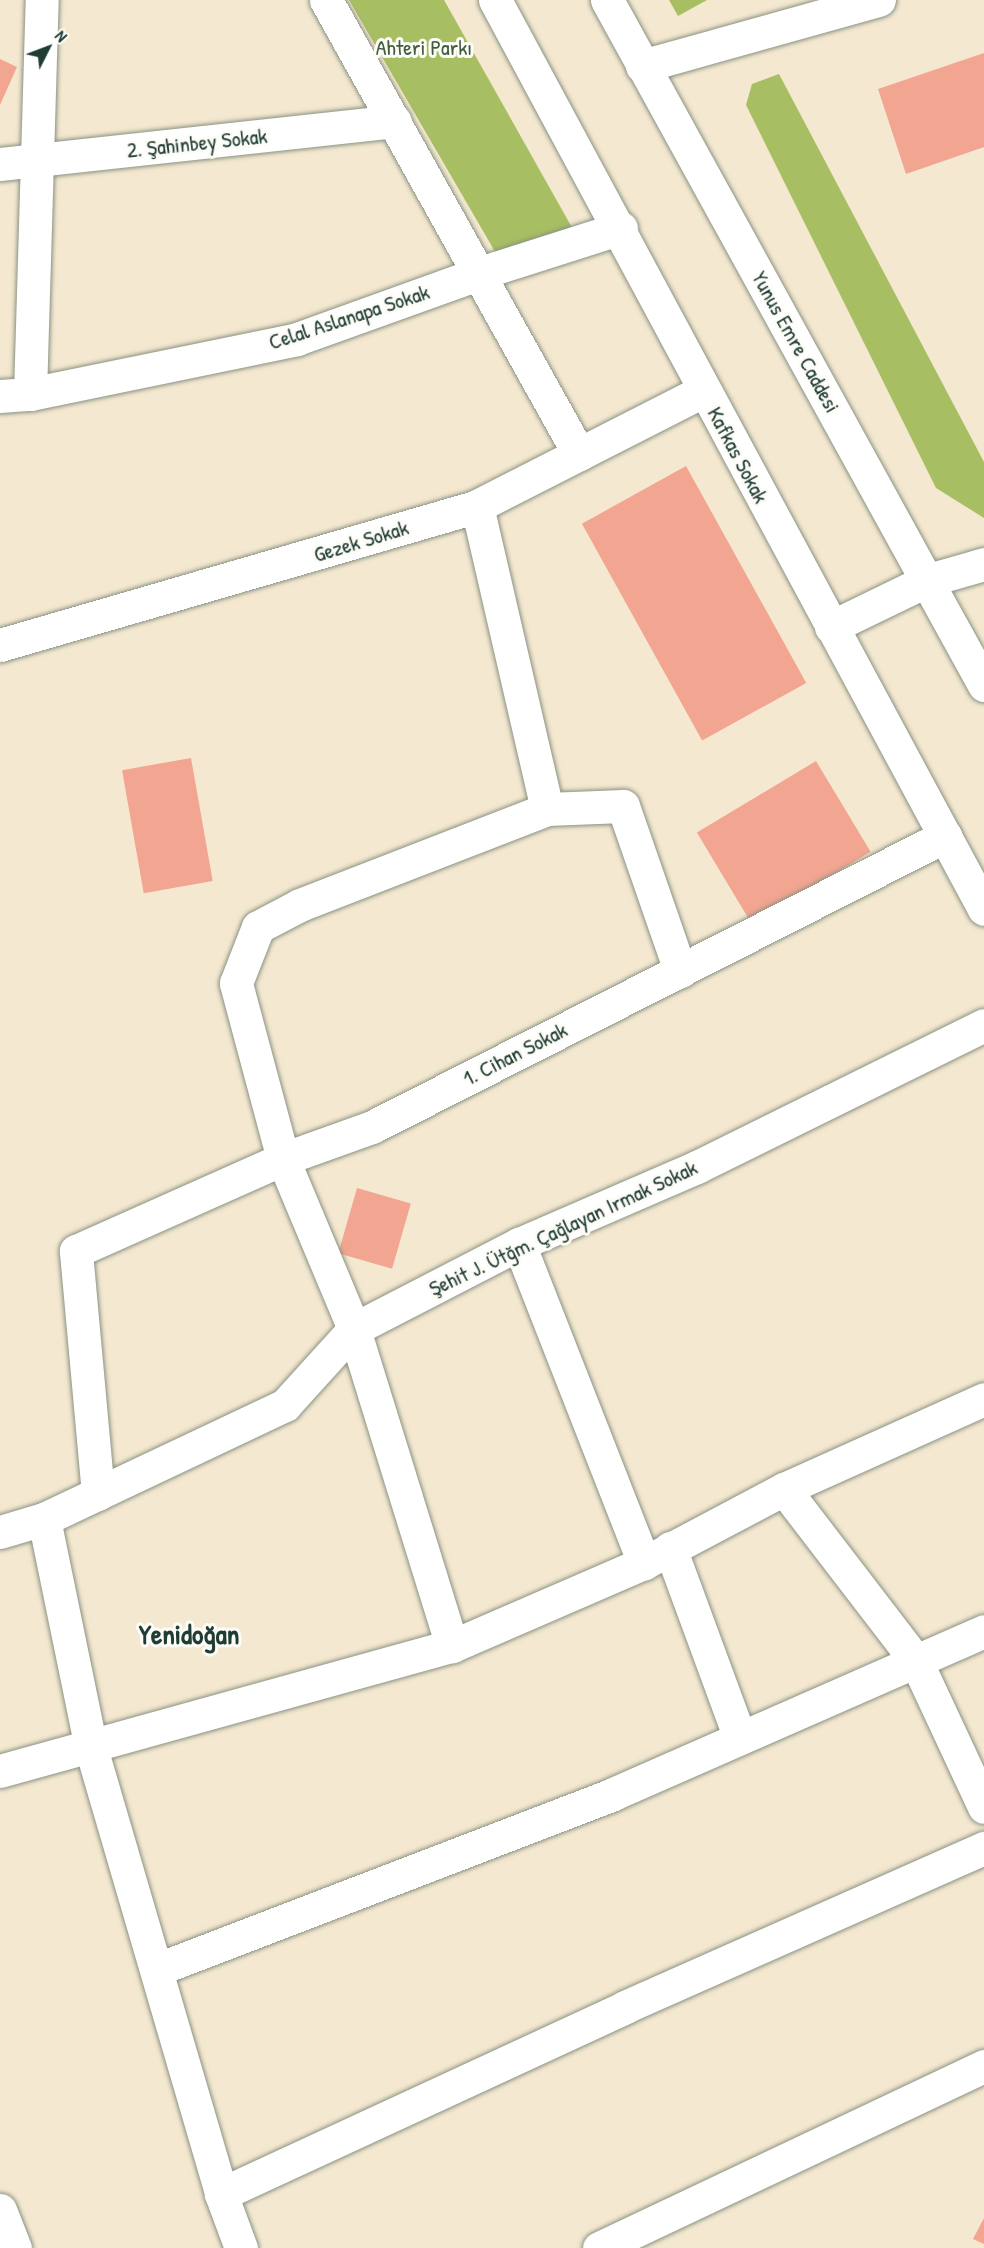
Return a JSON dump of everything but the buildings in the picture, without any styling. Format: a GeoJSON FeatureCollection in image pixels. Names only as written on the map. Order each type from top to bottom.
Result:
{"type":"FeatureCollection","features":[{"type":"Feature","properties":{"kind":"street"},"geometry":{"type":"LineString","coordinates":[[15,395],[38,161],[42,0]]}},
{"type":"Feature","properties":{"kind":"street"},"geometry":{"type":"LineString","coordinates":[[326,0],[579,454]]}},
{"type":"Feature","properties":{"kind":"street","name":"Kafkas Sokak"},"geometry":{"type":"LineString","coordinates":[[495,0],[621,228],[704,391],[984,909]]}},
{"type":"Feature","properties":{"kind":"street","name":"Yunus Emre Caddesi"},"geometry":{"type":"LineString","coordinates":[[606,0],[928,580],[984,686]]}},
{"type":"Feature","properties":{"kind":"street"},"geometry":{"type":"LineString","coordinates":[[642,66],[879,0]]}},
{"type":"Feature","properties":{"kind":"street","name":"2. Şahinbey Sokak"},"geometry":{"type":"LineString","coordinates":[[0,164],[395,121]]}},
{"type":"Feature","properties":{"kind":"street","name":"Celal Aslanapa Sokak"},"geometry":{"type":"LineString","coordinates":[[15,395],[297,339],[480,273],[621,228]]}},
{"type":"Feature","properties":{"kind":"street","name":"Gezek Sokak"},"geometry":{"type":"LineString","coordinates":[[0,645],[477,506],[704,391]]}},
{"type":"Feature","properties":{"kind":"street"},"geometry":{"type":"LineString","coordinates":[[477,506],[547,809]]}},
{"type":"Feature","properties":{"kind":"street"},"geometry":{"type":"LineString","coordinates":[[831,627],[928,580],[984,564]]}},
{"type":"Feature","properties":{"kind":"street"},"geometry":{"type":"LineString","coordinates":[[452,1646],[354,1329],[283,1159],[236,983],[258,927],[300,905],[547,809],[623,806],[680,971]]}},
{"type":"Feature","properties":{"kind":"street","name":"1. Cihan Sokak"},"geometry":{"type":"LineString","coordinates":[[98,1494],[76,1251],[283,1159],[372,1127],[945,836]]}},
{"type":"Feature","properties":{"kind":"street","name":"Şehit J. Ütğm. Çağlayan Irmak Sokak"},"geometry":{"type":"LineString","coordinates":[[0,1532],[44,1519],[285,1405],[354,1329],[519,1244],[697,1167],[984,1025]]}},
{"type":"Feature","properties":{"kind":"street"},"geometry":{"type":"LineString","coordinates":[[519,1244],[740,1738]]}},
{"type":"Feature","properties":{"kind":"street"},"geometry":{"type":"LineString","coordinates":[[0,1771],[91,1748],[452,1646],[657,1555],[784,1489],[984,1399]]}},
{"type":"Feature","properties":{"kind":"street"},"geometry":{"type":"LineString","coordinates":[[784,1489],[916,1661],[984,1807]]}},
{"type":"Feature","properties":{"kind":"street"},"geometry":{"type":"LineString","coordinates":[[44,1519],[91,1748],[158,1969],[221,2194],[241,2248]]}},
{"type":"Feature","properties":{"kind":"street"},"geometry":{"type":"LineString","coordinates":[[158,1969],[613,1794],[984,1631]]}},
{"type":"Feature","properties":{"kind":"street"},"geometry":{"type":"LineString","coordinates":[[221,2194],[625,2007],[984,1848]]}},
{"type":"Feature","properties":{"kind":"street"},"geometry":{"type":"LineString","coordinates":[[599,2248],[984,2066]]}},
{"type":"Feature","properties":{"kind":"street"},"geometry":{"type":"LineString","coordinates":[[0,2210],[15,2248]]}},
{"type":"Feature","properties":{"kind":"green space","name":"Ahteri Parkı"},"geometry":{"type":"Polygon","coordinates":[[[349,0],[444,0],[579,240],[501,262],[349,0]]]}},
{"type":"Feature","properties":{"kind":"green space"},"geometry":{"type":"Polygon","coordinates":[[[669,0],[707,0],[678,16],[669,0]]]}},
{"type":"Feature","properties":{"kind":"green space"},"geometry":{"type":"Polygon","coordinates":[[[779,74],[984,462],[984,518],[936,488],[746,105],[752,84],[779,74]]]}},
{"type":"Feature","properties":{"kind":"district","name":"Yenidoğan"},"geometry":{"type":"Point","coordinates":[189,1634]}}]}
